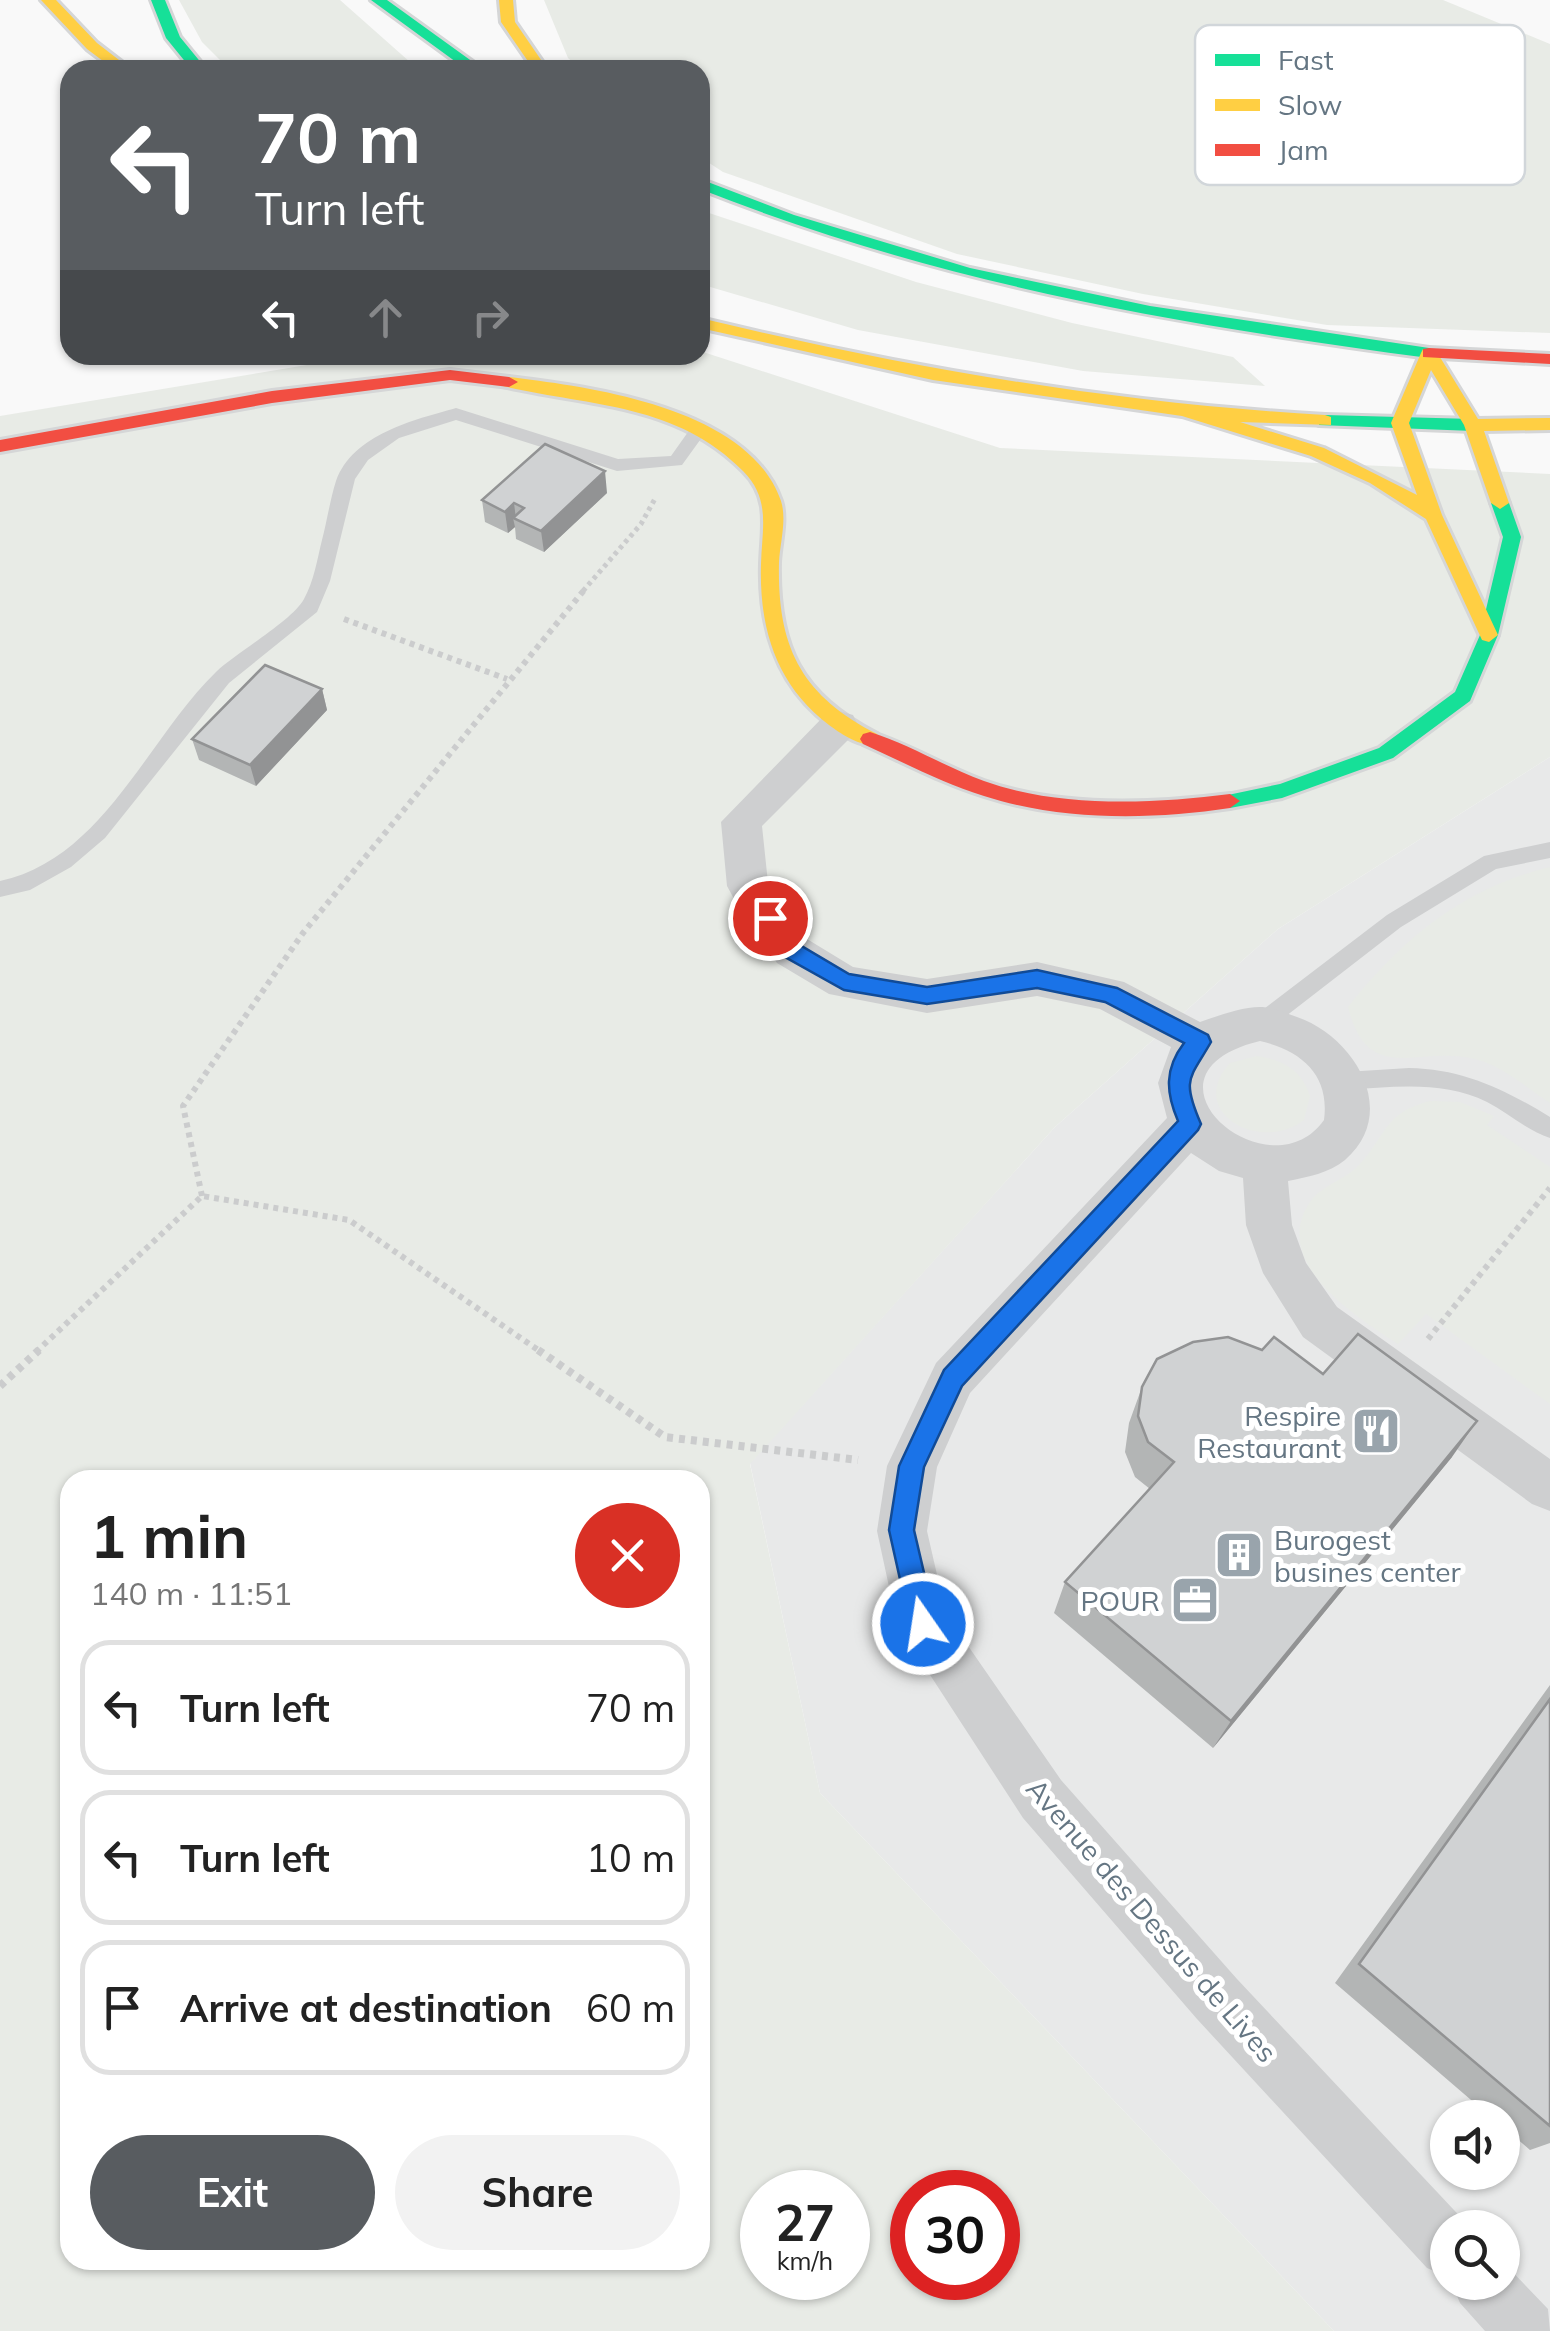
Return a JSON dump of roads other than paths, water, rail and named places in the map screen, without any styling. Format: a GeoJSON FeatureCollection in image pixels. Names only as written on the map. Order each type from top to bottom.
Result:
{"type":"FeatureCollection","features":[{"type":"Feature","properties":{"kind":"main road"},"geometry":{"type":"LineString","coordinates":[[48,0],[111,60]]}},
{"type":"Feature","properties":{"kind":"main road"},"geometry":{"type":"LineString","coordinates":[[158,0],[173,38],[192,60]]}},
{"type":"Feature","properties":{"kind":"main road"},"geometry":{"type":"LineString","coordinates":[[378,0],[464,60]]}},
{"type":"Feature","properties":{"kind":"main road"},"geometry":{"type":"LineString","coordinates":[[506,0],[508,22],[534,60]]}},
{"type":"Feature","properties":{"kind":"main road"},"geometry":{"type":"LineString","coordinates":[[710,188],[863,246],[1018,286],[1216,325],[1429,353],[1550,358]]}},
{"type":"Feature","properties":{"kind":"main road"},"geometry":{"type":"LineString","coordinates":[[710,326],[940,379],[1054,398],[1177,412],[1400,423],[1550,424]]}},
{"type":"Feature","properties":{"kind":"main road"},"geometry":{"type":"LineString","coordinates":[[1429,353],[1400,423],[1433,515],[1490,634]]}},
{"type":"Feature","properties":{"kind":"main road"},"geometry":{"type":"LineString","coordinates":[[0,446],[272,397],[450,374],[582,390],[700,430],[734,448],[757,474],[772,503],[769,588],[778,648],[799,686],[839,725],[920,764],[993,792],[1093,806],[1192,808],[1282,790],[1386,753],[1463,696],[1490,634],[1512,538],[1473,425],[1429,353]]}},
{"type":"Feature","properties":{"kind":"main road"},"geometry":{"type":"LineString","coordinates":[[1177,412],[1320,446],[1400,488],[1433,515]]}},
{"type":"Feature","properties":{"kind":"main road"},"geometry":{"type":"LineString","coordinates":[[1490,634],[1523,599]]}},
{"type":"Feature","properties":{"kind":"street"},"geometry":{"type":"LineString","coordinates":[[839,725],[740,822],[748,886],[792,951],[844,982],[927,996],[1037,979],[1109,994],[1200,1042]]}},
{"type":"Feature","properties":{"kind":"street"},"geometry":{"type":"LineString","coordinates":[[1260,1024],[1289,1030],[1316,1044],[1346,1080],[1350,1112],[1341,1134],[1323,1152],[1298,1163],[1264,1165],[1238,1159],[1210,1144],[1190,1124],[1180,1100],[1179,1075],[1188,1053],[1200,1042],[1232,1026],[1260,1024]]}},
{"type":"Feature","properties":{"kind":"street","name":"Avenue des Dessus de Lives"},"geometry":{"type":"LineString","coordinates":[[1190,1124],[953,1378],[912,1466],[902,1530],[923,1624],[1042,1799],[1216,1999],[1430,2228]]}},
{"type":"Feature","properties":{"kind":"street"},"geometry":{"type":"LineString","coordinates":[[1264,1165],[1269,1225],[1286,1273],[1320,1322],[1550,1488]]}},
{"type":"Feature","properties":{"kind":"street"},"geometry":{"type":"LineString","coordinates":[[1498,2300],[1526,2331]]}},
{"type":"Feature","properties":{"kind":"lane"},"geometry":{"type":"LineString","coordinates":[[0,890],[50,869],[98,833],[222,678],[310,607],[322,581],[346,478],[362,456],[393,434],[456,414],[617,465],[676,461],[700,430]]}},
{"type":"Feature","properties":{"kind":"lane"},"geometry":{"type":"LineString","coordinates":[[1260,1024],[1394,921],[1491,862],[1550,850]]}},
{"type":"Feature","properties":{"kind":"lane"},"geometry":{"type":"LineString","coordinates":[[1346,1080],[1441,1074],[1487,1088],[1550,1129]]}},
{"type":"Feature","properties":{"kind":"place","name":"Respire Restaurant"},"geometry":{"type":"Point","coordinates":[1376,1431]}},
{"type":"Feature","properties":{"kind":"place","name":"Burogest busines center"},"geometry":{"type":"Point","coordinates":[1239,1555]}},
{"type":"Feature","properties":{"kind":"place","name":"POUR"},"geometry":{"type":"Point","coordinates":[1195,1600]}}]}
